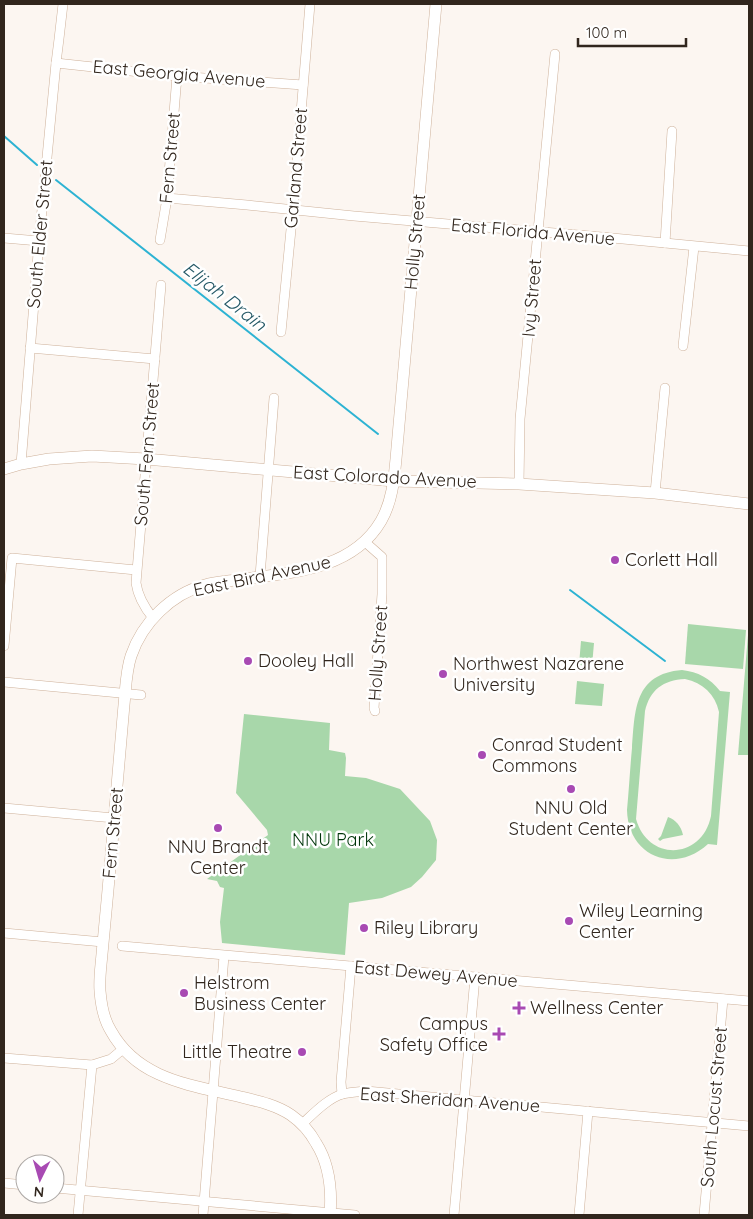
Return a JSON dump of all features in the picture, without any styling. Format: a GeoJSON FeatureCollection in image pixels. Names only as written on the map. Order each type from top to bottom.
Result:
{"type":"FeatureCollection","features":[{"type":"Feature","properties":{"kind":"street","name":"South Elder Street"},"geometry":{"type":"LineString","coordinates":[[20,464],[39,241],[63,4]]}},
{"type":"Feature","properties":{"kind":"street","name":"Garland Street"},"geometry":{"type":"LineString","coordinates":[[281,332],[310,4]]}},
{"type":"Feature","properties":{"kind":"street","name":"Holly Street"},"geometry":{"type":"LineString","coordinates":[[394,481],[436,4]]}},
{"type":"Feature","properties":{"kind":"street","name":"Ivy Street"},"geometry":{"type":"LineString","coordinates":[[519,484],[520,419],[555,54]]}},
{"type":"Feature","properties":{"kind":"street","name":"East Georgia Avenue"},"geometry":{"type":"LineString","coordinates":[[56,63],[177,76],[303,85]]}},
{"type":"Feature","properties":{"kind":"street","name":"Fern Street"},"geometry":{"type":"LineString","coordinates":[[160,240],[167,198],[177,76]]}},
{"type":"Feature","properties":{"kind":"street"},"geometry":{"type":"LineString","coordinates":[[665,243],[672,131]]}},
{"type":"Feature","properties":{"kind":"street","name":"East Florida Avenue"},"geometry":{"type":"LineString","coordinates":[[167,198],[749,251]]}},
{"type":"Feature","properties":{"kind":"street"},"geometry":{"type":"LineString","coordinates":[[4,238],[39,241]]}},
{"type":"Feature","properties":{"kind":"street"},"geometry":{"type":"LineString","coordinates":[[683,346],[694,246]]}},
{"type":"Feature","properties":{"kind":"street","name":"South Fern Street"},"geometry":{"type":"LineString","coordinates":[[153,618],[137,593],[136,570],[161,285]]}},
{"type":"Feature","properties":{"kind":"street"},"geometry":{"type":"LineString","coordinates":[[30,348],[155,359]]}},
{"type":"Feature","properties":{"kind":"street"},"geometry":{"type":"LineString","coordinates":[[655,493],[665,388]]}},
{"type":"Feature","properties":{"kind":"street"},"geometry":{"type":"LineString","coordinates":[[260,576],[274,398]]}},
{"type":"Feature","properties":{"kind":"street","name":"East Colorado Avenue"},"geometry":{"type":"LineString","coordinates":[[4,469],[20,464],[58,458],[92,456],[394,481],[519,484],[655,493],[749,504]]}},
{"type":"Feature","properties":{"kind":"street","name":"East Bird Avenue"},"geometry":{"type":"LineString","coordinates":[[153,618],[169,603],[187,592],[205,585],[313,568],[340,559],[365,542],[381,521],[390,501],[394,481]]}},
{"type":"Feature","properties":{"kind":"street","name":"Holly Street"},"geometry":{"type":"LineString","coordinates":[[365,542],[382,557],[382,594],[375,711]]}},
{"type":"Feature","properties":{"kind":"street"},"geometry":{"type":"LineString","coordinates":[[4,646],[12,558],[136,570]]}},
{"type":"Feature","properties":{"kind":"street","name":"Fern Street"},"geometry":{"type":"LineString","coordinates":[[123,1049],[110,1030],[101,1004],[103,942],[125,694],[131,656],[140,635],[153,618]]}},
{"type":"Feature","properties":{"kind":"street"},"geometry":{"type":"LineString","coordinates":[[4,682],[141,695]]}},
{"type":"Feature","properties":{"kind":"street"},"geometry":{"type":"LineString","coordinates":[[4,808],[114,818]]}},
{"type":"Feature","properties":{"kind":"street"},"geometry":{"type":"LineString","coordinates":[[4,933],[103,942]]}},
{"type":"Feature","properties":{"kind":"street","name":"East Dewey Avenue"},"geometry":{"type":"LineString","coordinates":[[122,946],[749,1001]]}},
{"type":"Feature","properties":{"kind":"street"},"geometry":{"type":"LineString","coordinates":[[203,1215],[224,956]]}},
{"type":"Feature","properties":{"kind":"street"},"geometry":{"type":"LineString","coordinates":[[342,1094],[341,1082],[351,966]]}},
{"type":"Feature","properties":{"kind":"street"},"geometry":{"type":"LineString","coordinates":[[454,1215],[475,977]]}},
{"type":"Feature","properties":{"kind":"street","name":"South Locust Street"},"geometry":{"type":"LineString","coordinates":[[704,1215],[723,999]]}},
{"type":"Feature","properties":{"kind":"street"},"geometry":{"type":"LineString","coordinates":[[4,1058],[92,1065],[111,1058],[123,1049],[142,1066],[155,1073],[258,1100],[276,1107],[291,1115],[302,1124],[322,1152],[329,1174],[330,1214]]}},
{"type":"Feature","properties":{"kind":"street"},"geometry":{"type":"LineString","coordinates":[[78,1215],[92,1065]]}},
{"type":"Feature","properties":{"kind":"street","name":"East Sheridan Avenue"},"geometry":{"type":"LineString","coordinates":[[302,1124],[337,1096],[366,1091],[749,1126]]}},
{"type":"Feature","properties":{"kind":"street"},"geometry":{"type":"LineString","coordinates":[[579,1215],[588,1111]]}},
{"type":"Feature","properties":{"kind":"street"},"geometry":{"type":"LineString","coordinates":[[65,1189],[355,1215]]}},
{"type":"Feature","properties":{"kind":"green space"},"geometry":{"type":"Polygon","coordinates":[[[688,624],[746,630],[743,669],[685,664],[688,624]]]}},
{"type":"Feature","properties":{"kind":"green space"},"geometry":{"type":"Polygon","coordinates":[[[748,635],[749,755],[738,755],[748,635]]]}},
{"type":"Feature","properties":{"kind":"green space"},"geometry":{"type":"Polygon","coordinates":[[[581,641],[594,643],[592,666],[579,665],[581,641]]]}},
{"type":"Feature","properties":{"kind":"green space"},"geometry":{"type":"Polygon","coordinates":[[[682,670],[693,672],[708,679],[720,691],[730,692],[717,845],[708,844],[695,853],[681,858],[668,859],[655,856],[644,849],[635,839],[629,826],[627,810],[636,708],[646,686],[654,679],[666,673],[682,670]],[[685,679],[670,681],[664,684],[650,697],[645,711],[636,819],[642,833],[652,843],[663,849],[675,850],[686,848],[697,841],[706,831],[711,816],[719,712],[715,700],[707,690],[703,686],[685,679]]]}},
{"type":"Feature","properties":{"kind":"green space"},"geometry":{"type":"Polygon","coordinates":[[[577,681],[604,684],[602,706],[575,704],[577,681]]]}},
{"type":"Feature","properties":{"kind":"green space","name":"NNU Park"},"geometry":{"type":"Polygon","coordinates":[[[244,714],[330,723],[329,750],[345,753],[345,776],[366,778],[400,789],[430,821],[437,840],[436,860],[411,887],[382,898],[349,903],[345,955],[222,943],[220,922],[224,888],[220,887],[217,881],[207,879],[268,835],[267,830],[236,793],[244,714]]]}},
{"type":"Feature","properties":{"kind":"green space"},"geometry":{"type":"Polygon","coordinates":[[[668,817],[678,824],[683,835],[660,841],[658,839],[668,817]]]}},
{"type":"Feature","properties":{"kind":"waterway","name":"Elijah Drain"},"geometry":{"type":"LineString","coordinates":[[4,136],[37,165]]}},
{"type":"Feature","properties":{"kind":"waterway","name":"Elijah Drain"},"geometry":{"type":"LineString","coordinates":[[56,180],[378,434]]}},
{"type":"Feature","properties":{"kind":"waterway","name":"Elijah Drain"},"geometry":{"type":"LineString","coordinates":[[570,590],[665,661]]}},
{"type":"Feature","properties":{"kind":"place","name":"Corlett Hall"},"geometry":{"type":"Point","coordinates":[615,560]}},
{"type":"Feature","properties":{"kind":"place","name":"Dooley Hall"},"geometry":{"type":"Point","coordinates":[248,661]}},
{"type":"Feature","properties":{"kind":"place","name":"Northwest Nazarene University"},"geometry":{"type":"Point","coordinates":[443,674]}},
{"type":"Feature","properties":{"kind":"place","name":"Conrad Student Commons"},"geometry":{"type":"Point","coordinates":[482,755]}},
{"type":"Feature","properties":{"kind":"place","name":"NNU Old Student Center"},"geometry":{"type":"Point","coordinates":[571,789]}},
{"type":"Feature","properties":{"kind":"place","name":"NNU Brandt Center"},"geometry":{"type":"Point","coordinates":[218,828]}},
{"type":"Feature","properties":{"kind":"place","name":"Wiley Learning Center"},"geometry":{"type":"Point","coordinates":[569,921]}},
{"type":"Feature","properties":{"kind":"place","name":"Riley Library"},"geometry":{"type":"Point","coordinates":[364,928]}},
{"type":"Feature","properties":{"kind":"place","name":"Helstrom Business Center"},"geometry":{"type":"Point","coordinates":[184,993]}},
{"type":"Feature","properties":{"kind":"place","name":"Wellness Center"},"geometry":{"type":"Point","coordinates":[519,1008]}},
{"type":"Feature","properties":{"kind":"place","name":"Campus Safety Office"},"geometry":{"type":"Point","coordinates":[499,1034]}},
{"type":"Feature","properties":{"kind":"place","name":"Little Theatre"},"geometry":{"type":"Point","coordinates":[302,1052]}}]}
